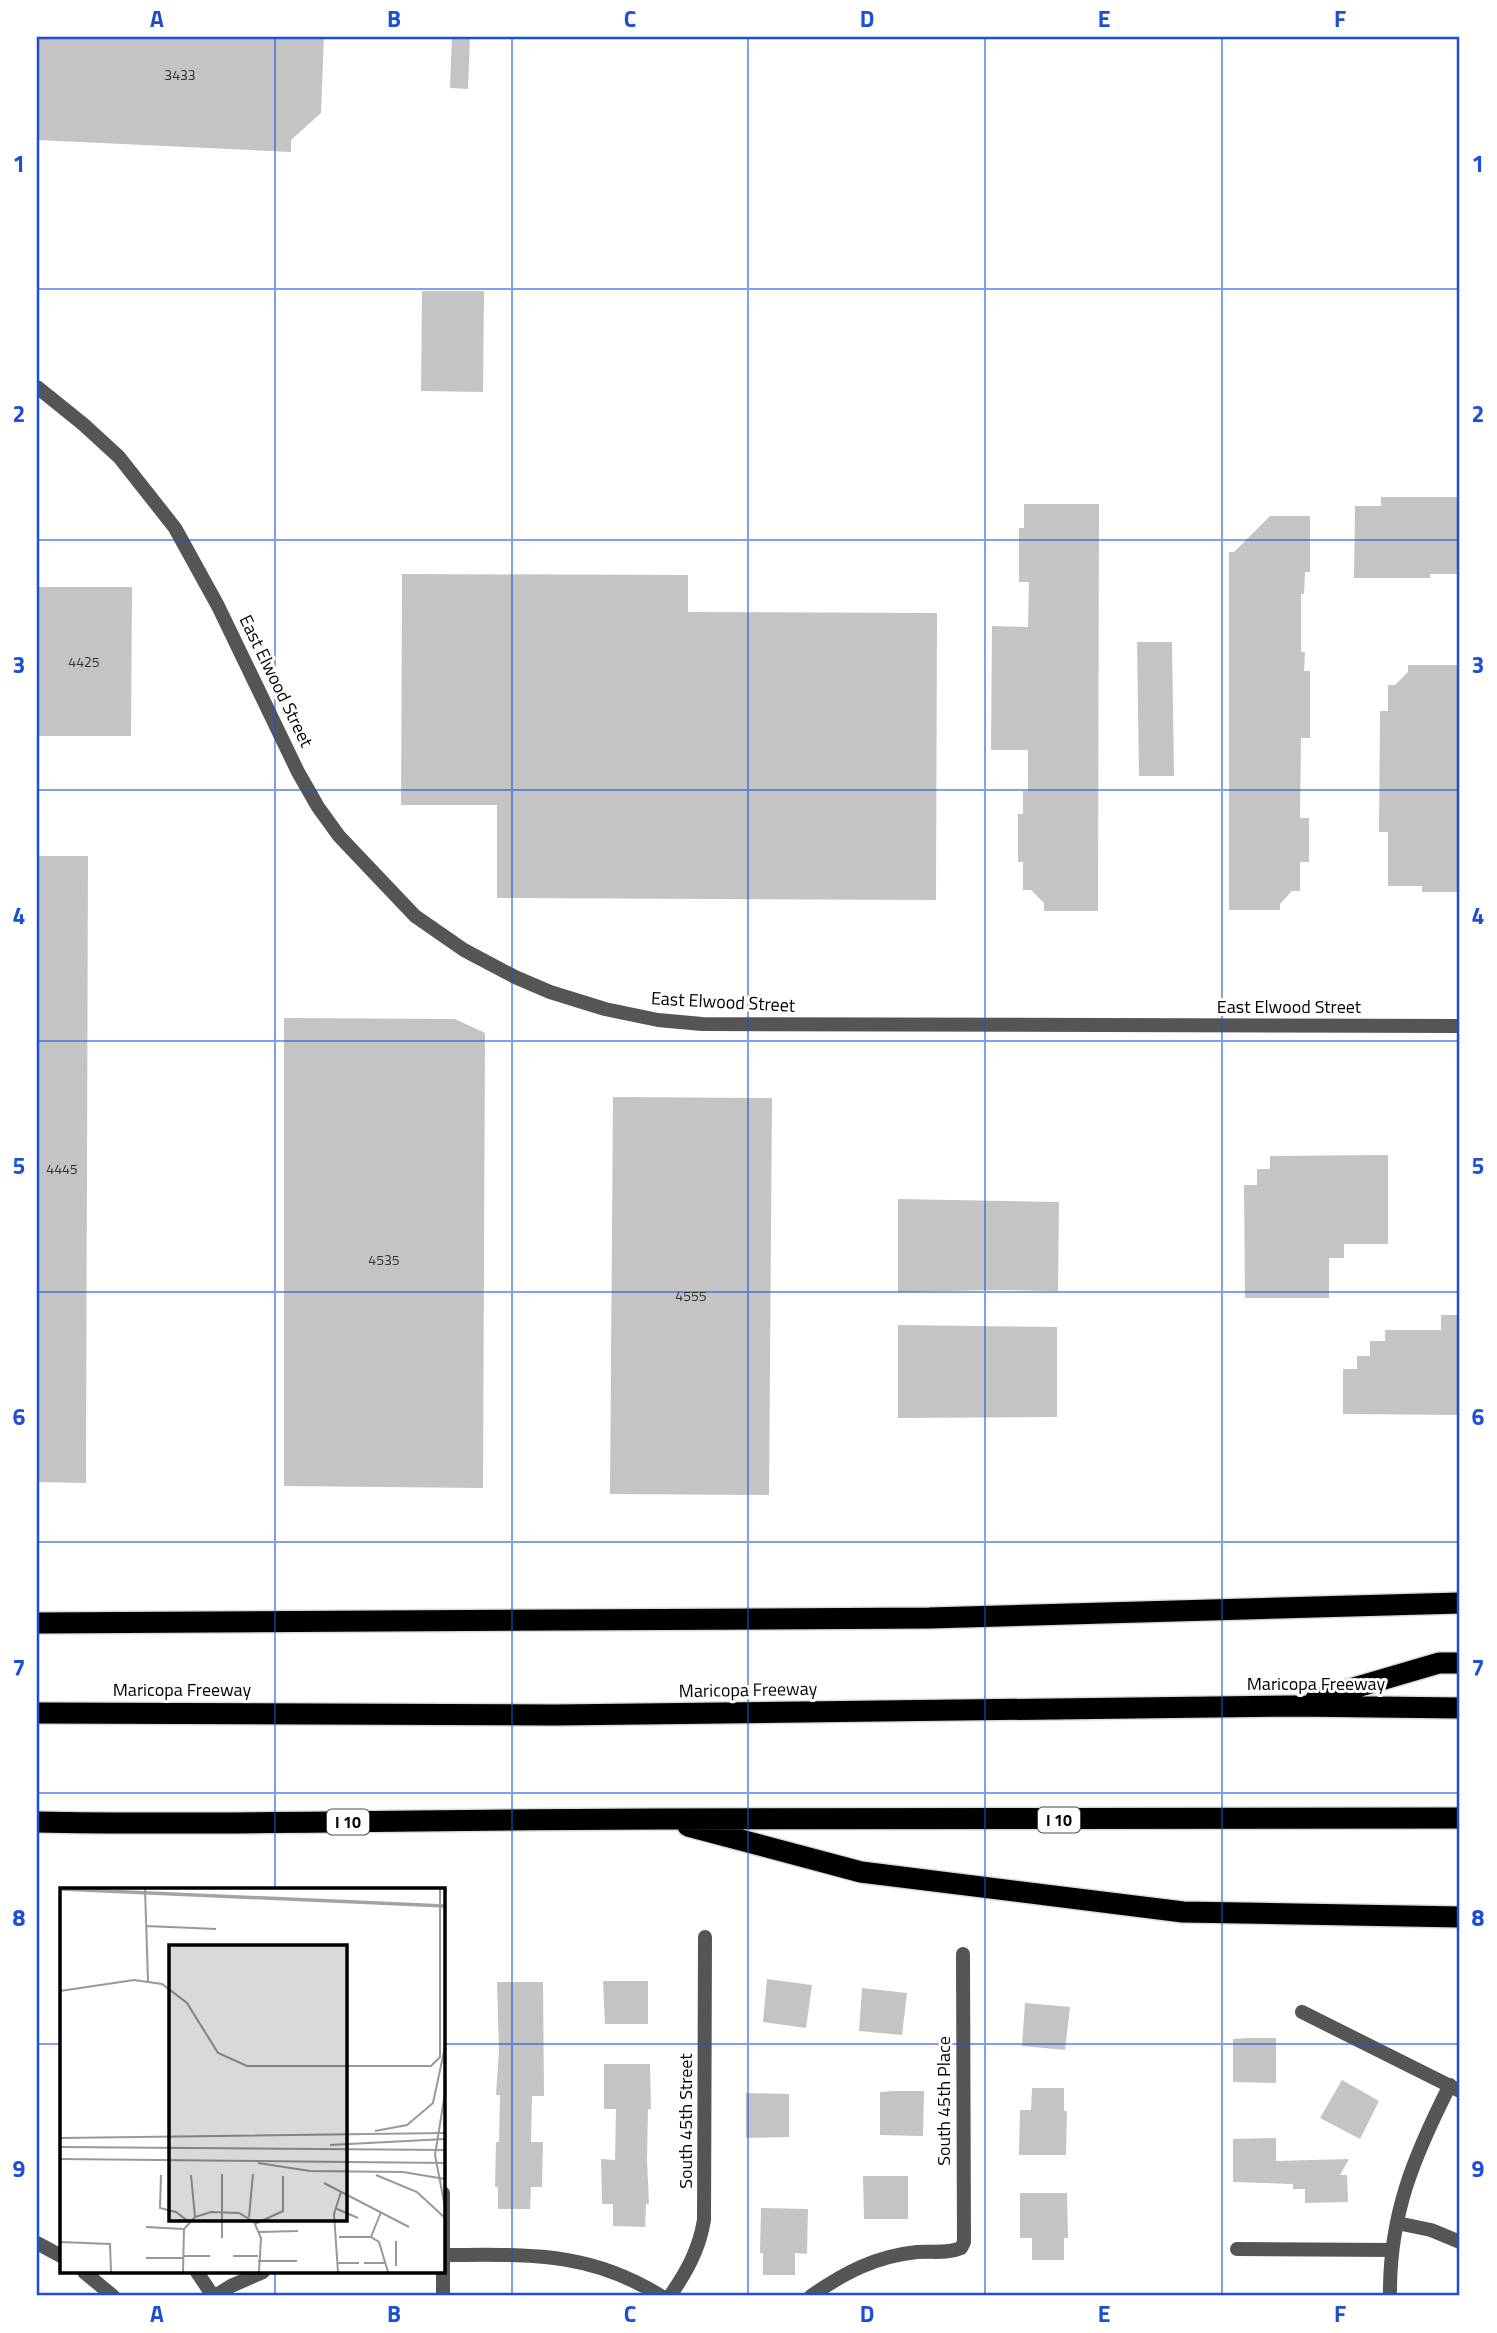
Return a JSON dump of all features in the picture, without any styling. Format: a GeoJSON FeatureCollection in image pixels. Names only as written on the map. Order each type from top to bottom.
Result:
{"type":"FeatureCollection","features":[{"type":"Feature","properties":{"kind":"highway"},"geometry":{"type":"LineString","coordinates":[[37,1623],[929,1618],[1454,1602]]}},
{"type":"Feature","properties":{"kind":"highway"},"geometry":{"type":"LineString","coordinates":[[1294,1706],[1439,1663],[1460,1663]]}},
{"type":"Feature","properties":{"kind":"highway","name":"Maricopa Freeway"},"geometry":{"type":"LineString","coordinates":[[37,1713],[556,1715],[1294,1706],[1460,1708]]}},
{"type":"Feature","properties":{"kind":"highway","name":"I 10"},"geometry":{"type":"LineString","coordinates":[[37,1822],[163,1824],[659,1819],[1460,1818]]}},
{"type":"Feature","properties":{"kind":"highway"},"geometry":{"type":"LineString","coordinates":[[659,1819],[861,1872],[1170,1911],[1357,1917],[1460,1917]]}},
{"type":"Feature","properties":{"kind":"street","name":"East Elwood Street"},"geometry":{"type":"LineString","coordinates":[[37,387],[119,457],[175,528],[218,606],[298,772],[339,836],[415,916],[464,950],[515,977],[550,992],[605,1009],[658,1020],[702,1024],[1460,1026]]}},
{"type":"Feature","properties":{"kind":"street","name":"South 45th Street"},"geometry":{"type":"LineString","coordinates":[[670,2296],[696,2253],[704,2220],[705,1937]]}},
{"type":"Feature","properties":{"kind":"street","name":"South 45th Place"},"geometry":{"type":"LineString","coordinates":[[811,2296],[851,2270],[871,2262],[918,2252],[948,2252],[961,2248],[965,2236],[963,1954]]}},
{"type":"Feature","properties":{"kind":"street"},"geometry":{"type":"LineString","coordinates":[[1302,2012],[1455,2088],[1415,2158],[1392,2250],[1390,2296]]}},
{"type":"Feature","properties":{"kind":"street"},"geometry":{"type":"LineString","coordinates":[[1397,2223],[1431,2230],[1460,2242]]}},
{"type":"Feature","properties":{"kind":"street"},"geometry":{"type":"LineString","coordinates":[[37,2243],[60,2255]]}},
{"type":"Feature","properties":{"kind":"street"},"geometry":{"type":"LineString","coordinates":[[1237,2249],[1392,2250]]}},
{"type":"Feature","properties":{"kind":"street"},"geometry":{"type":"LineString","coordinates":[[444,2255],[533,2255],[572,2259],[607,2269],[661,2296]]}},
{"type":"Feature","properties":{"kind":"street"},"geometry":{"type":"LineString","coordinates":[[86,2274],[113,2296]]}},
{"type":"Feature","properties":{"kind":"street"},"geometry":{"type":"LineString","coordinates":[[198,2274],[214,2296],[259,2274]]}},
{"type":"Feature","properties":{"kind":"street"},"geometry":{"type":"LineString","coordinates":[[443,2274],[443,2296]]}},
{"type":"Feature","properties":{"kind":"building"},"geometry":{"type":"Polygon","coordinates":[[[37,37],[324,37],[321,113],[291,140],[291,152],[37,140],[37,37]]]}},
{"type":"Feature","properties":{"kind":"building"},"geometry":{"type":"Polygon","coordinates":[[[452,37],[470,37],[468,89],[450,88],[452,37]]]}},
{"type":"Feature","properties":{"kind":"building"},"geometry":{"type":"Polygon","coordinates":[[[422,291],[484,291],[483,392],[421,391],[422,291]]]}},
{"type":"Feature","properties":{"kind":"building"},"geometry":{"type":"Polygon","coordinates":[[[1381,497],[1460,497],[1460,574],[1430,574],[1430,578],[1354,578],[1355,506],[1381,506],[1381,497]]]}},
{"type":"Feature","properties":{"kind":"building"},"geometry":{"type":"Polygon","coordinates":[[[1024,504],[1099,504],[1098,911],[1044,911],[1044,903],[1031,890],[1023,890],[1023,862],[1018,862],[1018,814],[1023,814],[1023,791],[1028,791],[1028,750],[991,750],[992,626],[1028,627],[1029,582],[1019,582],[1019,528],[1024,528],[1024,504]]]}},
{"type":"Feature","properties":{"kind":"building"},"geometry":{"type":"Polygon","coordinates":[[[1270,516],[1310,516],[1310,572],[1305,572],[1304,594],[1301,594],[1301,652],[1305,652],[1304,671],[1310,671],[1310,738],[1301,738],[1300,818],[1309,818],[1309,862],[1300,862],[1300,891],[1292,891],[1280,904],[1280,910],[1229,910],[1229,552],[1234,552],[1270,516]]]}},
{"type":"Feature","properties":{"kind":"building"},"geometry":{"type":"Polygon","coordinates":[[[402,574],[688,575],[688,612],[937,613],[936,900],[497,898],[497,805],[401,805],[402,574]]]}},
{"type":"Feature","properties":{"kind":"building"},"geometry":{"type":"Polygon","coordinates":[[[37,587],[132,587],[131,736],[37,736],[37,587]]]}},
{"type":"Feature","properties":{"kind":"building"},"geometry":{"type":"Polygon","coordinates":[[[1137,642],[1172,642],[1174,776],[1139,776],[1137,642]]]}},
{"type":"Feature","properties":{"kind":"building"},"geometry":{"type":"Polygon","coordinates":[[[1408,665],[1460,665],[1460,892],[1422,892],[1422,886],[1388,886],[1388,832],[1379,832],[1380,711],[1388,711],[1388,685],[1395,685],[1408,672],[1408,665]]]}},
{"type":"Feature","properties":{"kind":"building"},"geometry":{"type":"Polygon","coordinates":[[[37,856],[88,856],[86,1483],[37,1482],[37,856]]]}},
{"type":"Feature","properties":{"kind":"building"},"geometry":{"type":"Polygon","coordinates":[[[284,1018],[455,1019],[485,1033],[483,1488],[284,1486],[284,1018]]]}},
{"type":"Feature","properties":{"kind":"building"},"geometry":{"type":"Polygon","coordinates":[[[613,1097],[772,1098],[769,1495],[610,1494],[613,1097]]]}},
{"type":"Feature","properties":{"kind":"building"},"geometry":{"type":"Polygon","coordinates":[[[1388,1155],[1388,1244],[1344,1244],[1344,1258],[1329,1258],[1329,1298],[1245,1298],[1244,1185],[1257,1185],[1257,1169],[1270,1169],[1270,1156],[1388,1155]]]}},
{"type":"Feature","properties":{"kind":"building"},"geometry":{"type":"Polygon","coordinates":[[[898,1199],[1059,1202],[1058,1291],[898,1292],[898,1199]]]}},
{"type":"Feature","properties":{"kind":"building"},"geometry":{"type":"Polygon","coordinates":[[[1441,1315],[1460,1315],[1460,1415],[1343,1414],[1343,1369],[1357,1369],[1357,1356],[1370,1356],[1370,1341],[1385,1341],[1385,1330],[1441,1330],[1441,1315]]]}},
{"type":"Feature","properties":{"kind":"building"},"geometry":{"type":"Polygon","coordinates":[[[898,1325],[1057,1327],[1057,1417],[898,1418],[898,1325]]]}},
{"type":"Feature","properties":{"kind":"building"},"geometry":{"type":"Polygon","coordinates":[[[767,1979],[812,1985],[806,2028],[763,2022],[767,1979]]]}},
{"type":"Feature","properties":{"kind":"building"},"geometry":{"type":"Polygon","coordinates":[[[603,1981],[648,1981],[648,2024],[605,2024],[603,1981]]]}},
{"type":"Feature","properties":{"kind":"building"},"geometry":{"type":"Polygon","coordinates":[[[497,1982],[543,1982],[544,2096],[532,2096],[531,2142],[543,2142],[542,2187],[531,2187],[530,2209],[498,2209],[498,2187],[495,2187],[500,2095],[496,2095],[499,2050],[497,1982]]]}},
{"type":"Feature","properties":{"kind":"building"},"geometry":{"type":"Polygon","coordinates":[[[862,1988],[907,1993],[902,2035],[859,2031],[862,1988]]]}},
{"type":"Feature","properties":{"kind":"building"},"geometry":{"type":"Polygon","coordinates":[[[1025,2003],[1070,2007],[1065,2050],[1022,2046],[1025,2003]]]}},
{"type":"Feature","properties":{"kind":"building"},"geometry":{"type":"Polygon","coordinates":[[[1276,2038],[1276,2083],[1233,2082],[1233,2039],[1276,2038]]]}},
{"type":"Feature","properties":{"kind":"building"},"geometry":{"type":"Polygon","coordinates":[[[604,2064],[650,2064],[651,2109],[648,2109],[647,2160],[649,2204],[646,2204],[645,2227],[613,2226],[613,2204],[602,2204],[601,2159],[615,2160],[616,2109],[604,2109],[604,2064]]]}},
{"type":"Feature","properties":{"kind":"building"},"geometry":{"type":"Polygon","coordinates":[[[1342,2080],[1379,2101],[1360,2139],[1320,2118],[1342,2080]]]}},
{"type":"Feature","properties":{"kind":"building"},"geometry":{"type":"Polygon","coordinates":[[[1032,2088],[1064,2088],[1064,2111],[1067,2111],[1066,2155],[1019,2155],[1020,2110],[1031,2110],[1032,2088]]]}},
{"type":"Feature","properties":{"kind":"building"},"geometry":{"type":"Polygon","coordinates":[[[924,2091],[923,2136],[880,2135],[880,2092],[924,2091]]]}},
{"type":"Feature","properties":{"kind":"building"},"geometry":{"type":"Polygon","coordinates":[[[746,2093],[789,2094],[789,2137],[746,2138],[746,2093]]]}},
{"type":"Feature","properties":{"kind":"building"},"geometry":{"type":"Polygon","coordinates":[[[1276,2138],[1276,2161],[1349,2159],[1340,2175],[1347,2175],[1348,2202],[1305,2203],[1305,2189],[1293,2189],[1293,2184],[1233,2182],[1233,2139],[1276,2138]]]}},
{"type":"Feature","properties":{"kind":"building"},"geometry":{"type":"Polygon","coordinates":[[[863,2176],[908,2176],[908,2219],[864,2219],[863,2176]]]}},
{"type":"Feature","properties":{"kind":"building"},"geometry":{"type":"Polygon","coordinates":[[[1020,2193],[1067,2193],[1068,2238],[1064,2238],[1064,2260],[1032,2260],[1032,2238],[1020,2238],[1020,2193]]]}},
{"type":"Feature","properties":{"kind":"building"},"geometry":{"type":"Polygon","coordinates":[[[761,2208],[808,2209],[807,2254],[795,2253],[795,2275],[763,2275],[763,2253],[760,2253],[761,2208]]]}}]}
